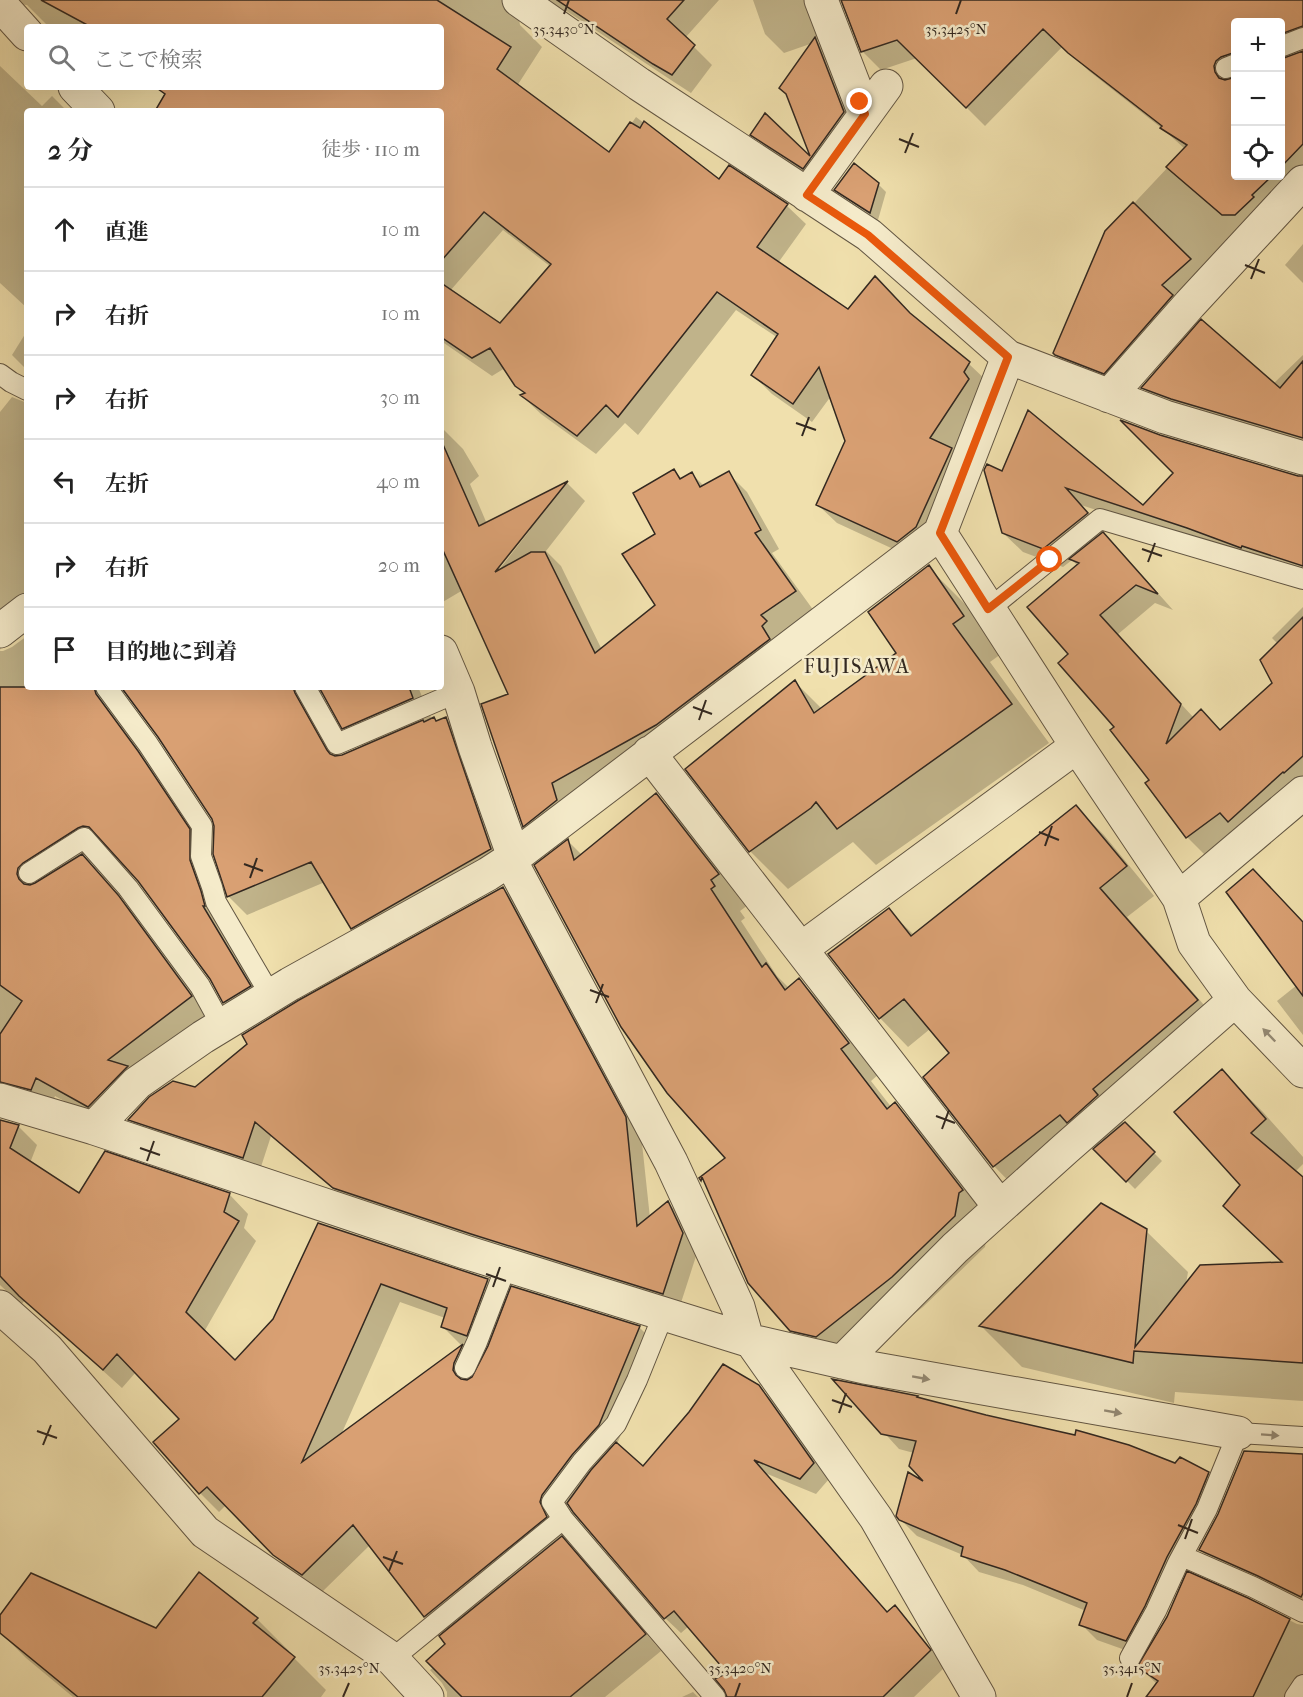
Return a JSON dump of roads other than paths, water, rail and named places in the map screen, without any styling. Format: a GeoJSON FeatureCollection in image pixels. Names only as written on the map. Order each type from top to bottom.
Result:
{"type":"FeatureCollection","features":[{"type":"Feature","properties":{"kind":"street"},"geometry":{"type":"LineString","coordinates":[[519,0],[639,84],[868,235],[1008,357],[1165,417],[1303,458]]}},
{"type":"Feature","properties":{"kind":"street"},"geometry":{"type":"LineString","coordinates":[[821,0],[865,114]]}},
{"type":"Feature","properties":{"kind":"street"},"geometry":{"type":"LineString","coordinates":[[0,4],[24,31]]}},
{"type":"Feature","properties":{"kind":"street"},"geometry":{"type":"LineString","coordinates":[[807,195],[886,86]]}},
{"type":"Feature","properties":{"kind":"street"},"geometry":{"type":"LineString","coordinates":[[78,90],[95,108]]}},
{"type":"Feature","properties":{"kind":"street"},"geometry":{"type":"LineString","coordinates":[[1109,396],[1303,182]]}},
{"type":"Feature","properties":{"kind":"street"},"geometry":{"type":"LineString","coordinates":[[94,1128],[137,1083],[222,1026],[488,874],[512,858],[940,533],[1008,357]]}},
{"type":"Feature","properties":{"kind":"street"},"geometry":{"type":"LineString","coordinates":[[940,533],[1077,746],[1179,898],[1194,943],[1235,1000],[1303,1071]]}},
{"type":"Feature","properties":{"kind":"street"},"geometry":{"type":"LineString","coordinates":[[0,630],[24,612]]}},
{"type":"Feature","properties":{"kind":"street"},"geometry":{"type":"LineString","coordinates":[[444,659],[458,692],[512,858],[671,1162],[738,1308],[749,1340],[876,1518],[979,1697]]}},
{"type":"Feature","properties":{"kind":"street"},"geometry":{"type":"LineString","coordinates":[[801,949],[1077,746]]}},
{"type":"Feature","properties":{"kind":"street"},"geometry":{"type":"LineString","coordinates":[[649,753],[1000,1207]]}},
{"type":"Feature","properties":{"kind":"street"},"geometry":{"type":"LineString","coordinates":[[1179,898],[1303,793]]}},
{"type":"Feature","properties":{"kind":"street"},"geometry":{"type":"LineString","coordinates":[[853,1365],[955,1248],[1235,1000]]}},
{"type":"Feature","properties":{"kind":"street"},"geometry":{"type":"LineString","coordinates":[[0,1100],[94,1128],[507,1264],[749,1340],[853,1365],[1238,1434]]}},
{"type":"Feature","properties":{"kind":"street"},"geometry":{"type":"LineString","coordinates":[[0,1307],[47,1349],[205,1532],[392,1659],[427,1697]]}},
{"type":"Feature","properties":{"kind":"lane"},"geometry":{"type":"LineString","coordinates":[[1285,45],[1303,38]]}},
{"type":"Feature","properties":{"kind":"lane"},"geometry":{"type":"LineString","coordinates":[[0,374],[24,388]]}},
{"type":"Feature","properties":{"kind":"lane"},"geometry":{"type":"LineString","coordinates":[[988,609],[1100,519],[1303,579]]}},
{"type":"Feature","properties":{"kind":"lane"},"geometry":{"type":"LineString","coordinates":[[108,690],[148,744],[202,826],[201,856],[216,902],[271,996]]}},
{"type":"Feature","properties":{"kind":"lane"},"geometry":{"type":"LineString","coordinates":[[306,690],[337,744],[458,692]]}},
{"type":"Feature","properties":{"kind":"lane"},"geometry":{"type":"LineString","coordinates":[[29,873],[84,838],[128,888],[194,978],[222,1026]]}},
{"type":"Feature","properties":{"kind":"lane"},"geometry":{"type":"LineString","coordinates":[[465,1368],[507,1264]]}},
{"type":"Feature","properties":{"kind":"lane"},"geometry":{"type":"LineString","coordinates":[[664,1313],[637,1380],[616,1424],[582,1462],[552,1502],[715,1697]]}},
{"type":"Feature","properties":{"kind":"lane"},"geometry":{"type":"LineString","coordinates":[[1130,1658],[1207,1509],[1238,1434],[1303,1437]]}},
{"type":"Feature","properties":{"kind":"lane"},"geometry":{"type":"LineString","coordinates":[[392,1659],[564,1519]]}},
{"type":"Feature","properties":{"kind":"lane"},"geometry":{"type":"LineString","coordinates":[[1182,1556],[1303,1612]]}},
{"type":"Feature","properties":{"kind":"lane"},"geometry":{"type":"LineString","coordinates":[[1295,1697],[1303,1685]]}},
{"type":"Feature","properties":{"kind":"district","name":"FUJISAWA"},"geometry":{"type":"Point","coordinates":[857,666]}}]}
